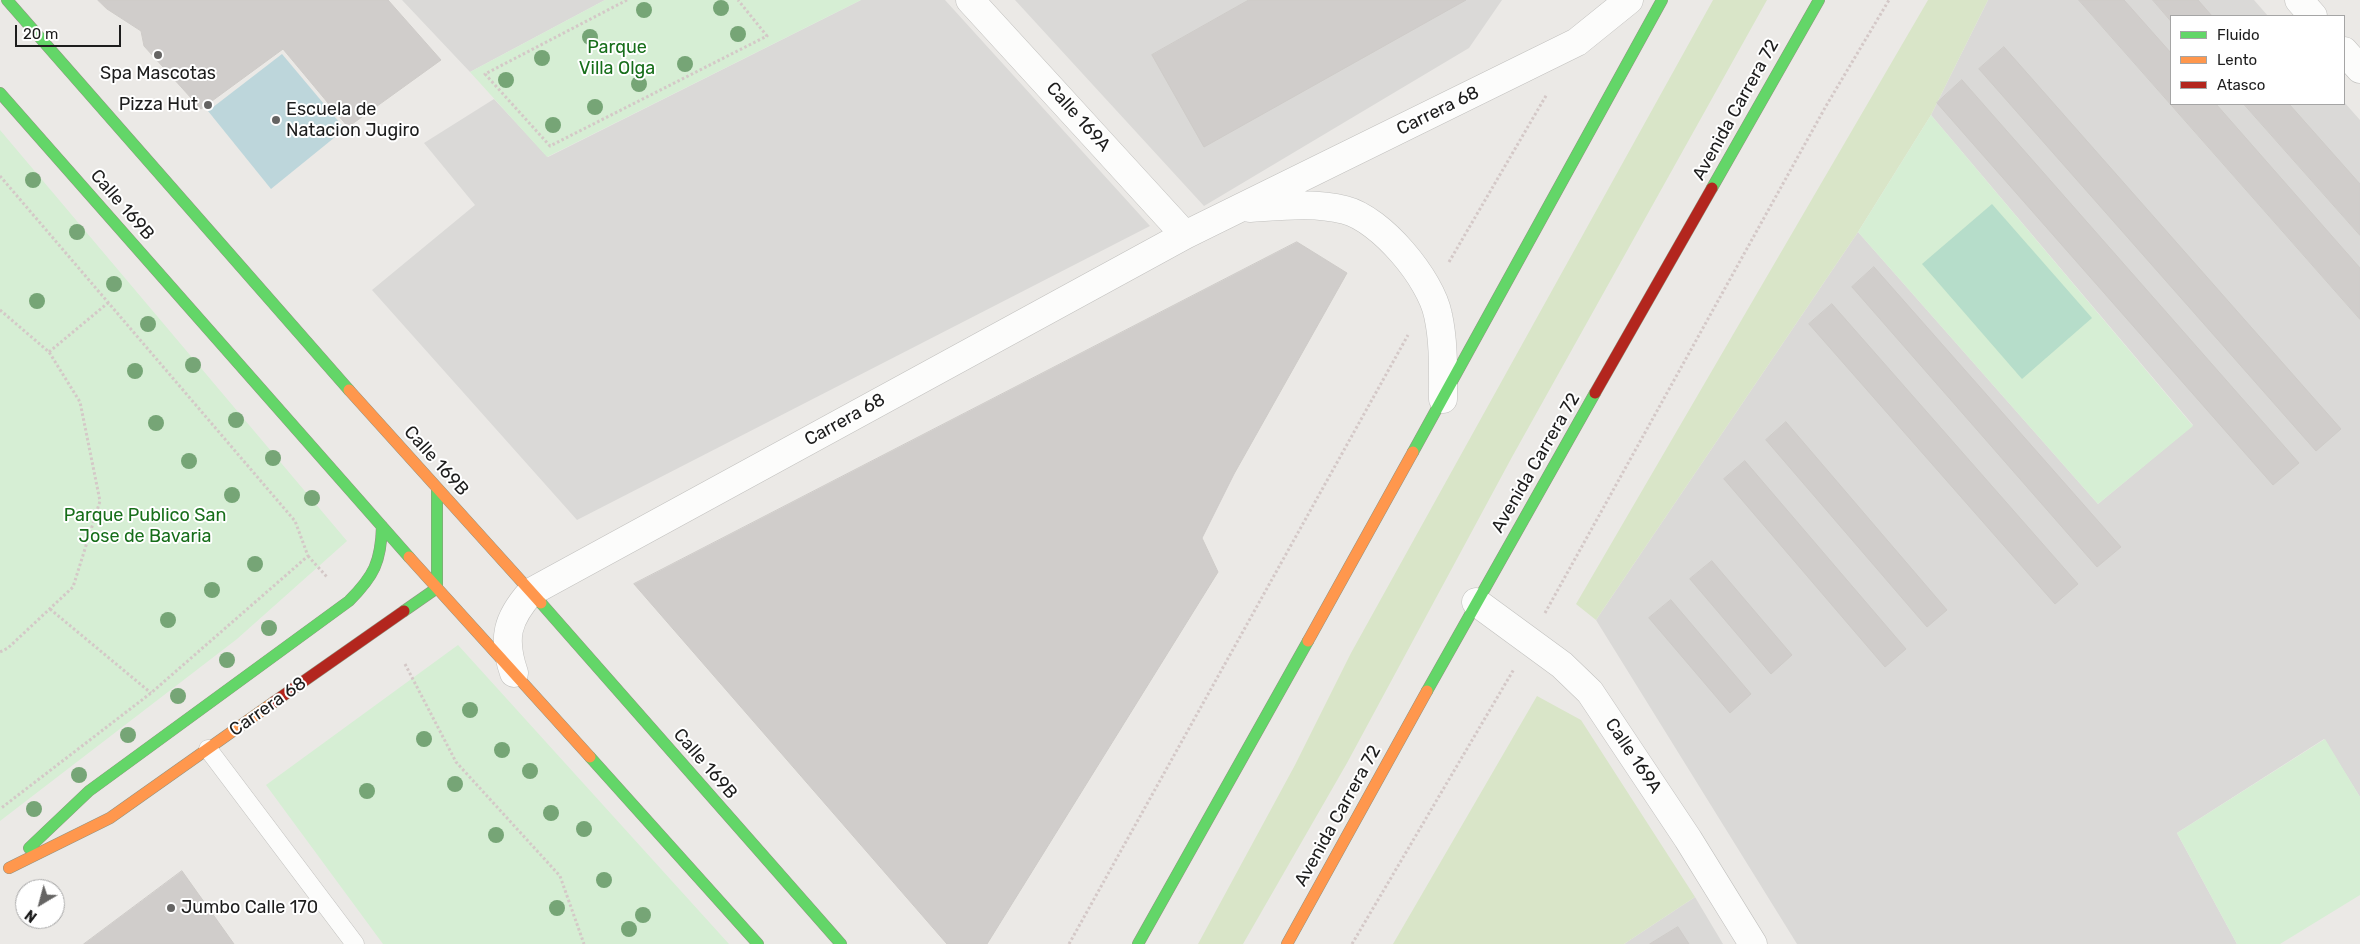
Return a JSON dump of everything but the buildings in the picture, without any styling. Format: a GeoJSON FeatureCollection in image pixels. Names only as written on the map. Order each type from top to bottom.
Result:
{"type":"FeatureCollection","features":[{"type":"Feature","properties":{"kind":"main road","name":"Calle 169B"},"geometry":{"type":"LineString","coordinates":[[7,0],[284,318],[437,490],[531,592],[841,944]]}},
{"type":"Feature","properties":{"kind":"main road"},"geometry":{"type":"LineString","coordinates":[[1138,944],[1443,399],[1662,0]]}},
{"type":"Feature","properties":{"kind":"main road","name":"Avenida Carrera 72"},"geometry":{"type":"LineString","coordinates":[[1287,944],[1476,602],[1818,0]]}},
{"type":"Feature","properties":{"kind":"main road","name":"Calle 169B"},"geometry":{"type":"LineString","coordinates":[[0,93],[437,588],[758,944]]}},
{"type":"Feature","properties":{"kind":"main road"},"geometry":{"type":"LineString","coordinates":[[437,490],[437,588]]}},
{"type":"Feature","properties":{"kind":"main road","name":"Carrera 68"},"geometry":{"type":"LineString","coordinates":[[4,871],[89,792],[349,601],[371,580],[377,567],[382,554],[382,526]]}},
{"type":"Feature","properties":{"kind":"main road","name":"Carrera 68"},"geometry":{"type":"LineString","coordinates":[[4,871],[110,818],[437,588]]}},
{"type":"Feature","properties":{"kind":"street","name":"Calle 169A"},"geometry":{"type":"LineString","coordinates":[[970,0],[1185,235]]}},
{"type":"Feature","properties":{"kind":"street","name":"Carrera 68"},"geometry":{"type":"LineString","coordinates":[[514,673],[508,656],[507,638],[511,621],[520,605],[531,592],[1185,235],[1577,42],[1629,0]]}},
{"type":"Feature","properties":{"kind":"street"},"geometry":{"type":"LineString","coordinates":[[2299,0],[2312,15]]}},
{"type":"Feature","properties":{"kind":"street"},"geometry":{"type":"LineString","coordinates":[[2345,52],[2360,69]]}},
{"type":"Feature","properties":{"kind":"street","name":"Carrera 68"},"geometry":{"type":"LineString","coordinates":[[1239,209],[1312,205],[1346,210],[1374,224],[1397,246],[1431,293],[1438,315],[1442,354],[1443,399]]}},
{"type":"Feature","properties":{"kind":"street","name":"Calle 169A"},"geometry":{"type":"LineString","coordinates":[[1476,602],[1562,664],[1590,692],[1688,839],[1753,944]]}},
{"type":"Feature","properties":{"kind":"lane"},"geometry":{"type":"LineString","coordinates":[[208,749],[355,944]]}},
{"type":"Feature","properties":{"kind":"path"},"geometry":{"type":"LineString","coordinates":[[627,0],[485,74],[550,146],[767,36],[738,0]]}},
{"type":"Feature","properties":{"kind":"path"},"geometry":{"type":"LineString","coordinates":[[1352,944],[1530,641],[1821,115],[1888,0]]}},
{"type":"Feature","properties":{"kind":"path"},"geometry":{"type":"LineString","coordinates":[[1069,944],[1431,293],[1548,92]]}},
{"type":"Feature","properties":{"kind":"path"},"geometry":{"type":"LineString","coordinates":[[0,176],[295,521],[308,556],[330,580]]}},
{"type":"Feature","properties":{"kind":"path"},"geometry":{"type":"LineString","coordinates":[[49,352],[108,302]]}},
{"type":"Feature","properties":{"kind":"path"},"geometry":{"type":"LineString","coordinates":[[0,310],[49,352],[80,402],[100,501],[73,587],[8,648],[0,652]]}},
{"type":"Feature","properties":{"kind":"path"},"geometry":{"type":"LineString","coordinates":[[0,809],[151,693],[308,556]]}},
{"type":"Feature","properties":{"kind":"path"},"geometry":{"type":"LineString","coordinates":[[50,610],[151,693]]}},
{"type":"Feature","properties":{"kind":"path"},"geometry":{"type":"LineString","coordinates":[[404,664],[456,762],[560,876],[584,944]]}},
{"type":"Feature","properties":{"kind":"shaded area"},"geometry":{"type":"Polygon","coordinates":[[[402,0],[605,0],[470,72],[402,0]]]}},
{"type":"Feature","properties":{"kind":"shaded area"},"geometry":{"type":"Polygon","coordinates":[[[861,0],[945,0],[1150,226],[577,520],[372,290],[475,205],[424,143],[494,99],[548,157],[861,0]]]}},
{"type":"Feature","properties":{"kind":"shaded area"},"geometry":{"type":"Polygon","coordinates":[[[1015,0],[1502,0],[1469,48],[1204,206],[1015,0]]]}},
{"type":"Feature","properties":{"kind":"shaded area"},"geometry":{"type":"Polygon","coordinates":[[[1988,0],[2254,0],[2267,15],[2170,15],[2170,105],[2345,105],[2345,103],[2360,120],[2360,797],[2324,739],[2177,833],[2237,944],[1797,944],[1596,620],[1858,232],[2098,504],[2193,425],[1931,115],[1988,0]]]}},
{"type":"Feature","properties":{"kind":"shaded area"},"geometry":{"type":"Polygon","coordinates":[[[1695,897],[1723,944],[1624,944],[1695,897]]]}},
{"type":"Feature","properties":{"kind":"green space","name":"Parque Villa Olga"},"geometry":{"type":"Polygon","coordinates":[[[605,0],[861,0],[547,157],[470,72],[605,0]]]}},
{"type":"Feature","properties":{"kind":"green space"},"geometry":{"type":"Polygon","coordinates":[[[1713,0],[1767,0],[1512,457],[1347,763],[1243,944],[1198,944],[1295,765],[1351,653],[1713,0]]]}},
{"type":"Feature","properties":{"kind":"green space"},"geometry":{"type":"Polygon","coordinates":[[[1928,0],[1988,0],[1931,115],[1858,232],[1596,620],[1576,604],[1928,0]]]}},
{"type":"Feature","properties":{"kind":"green space"},"geometry":{"type":"Polygon","coordinates":[[[1931,115],[2193,426],[2098,504],[1858,232],[1931,115]]]}},
{"type":"Feature","properties":{"kind":"green space","name":"Parque Publico San Jose de Bavaria"},"geometry":{"type":"Polygon","coordinates":[[[0,130],[347,541],[237,639],[0,821],[0,130]]]}},
{"type":"Feature","properties":{"kind":"green space"},"geometry":{"type":"Polygon","coordinates":[[[1992,204],[2092,318],[2022,379],[1922,264],[1992,204]]]}},
{"type":"Feature","properties":{"kind":"green space"},"geometry":{"type":"Polygon","coordinates":[[[458,645],[729,944],[383,944],[266,785],[458,645]]]}},
{"type":"Feature","properties":{"kind":"green space"},"geometry":{"type":"Polygon","coordinates":[[[1537,696],[1581,720],[1695,897],[1624,944],[1393,944],[1537,696]]]}},
{"type":"Feature","properties":{"kind":"green space"},"geometry":{"type":"Polygon","coordinates":[[[2325,739],[2360,797],[2360,895],[2280,944],[2237,944],[2177,833],[2325,739]]]}},
{"type":"Feature","properties":{"kind":"water","name":"Escuela de Natacion Jugiro"},"geometry":{"type":"Polygon","coordinates":[[[282,54],[345,129],[271,189],[208,111],[282,54]]]}},
{"type":"Feature","properties":{"kind":"traffic: fast"},"geometry":{"type":"LineString","coordinates":[[7,0],[349,390]]}},
{"type":"Feature","properties":{"kind":"traffic: fast"},"geometry":{"type":"LineString","coordinates":[[1413,452],[1662,0]]}},
{"type":"Feature","properties":{"kind":"traffic: fast"},"geometry":{"type":"LineString","coordinates":[[1712,188],[1819,0]]}},
{"type":"Feature","properties":{"kind":"traffic: fast"},"geometry":{"type":"LineString","coordinates":[[0,93],[409,557]]}},
{"type":"Feature","properties":{"kind":"traffic: fast"},"geometry":{"type":"LineString","coordinates":[[1427,691],[1595,393]]}},
{"type":"Feature","properties":{"kind":"traffic: fast"},"geometry":{"type":"LineString","coordinates":[[404,611],[437,588],[437,490]]}},
{"type":"Feature","properties":{"kind":"traffic: fast"},"geometry":{"type":"LineString","coordinates":[[29,848],[89,791],[349,601],[365,584],[378,559],[382,526]]}},
{"type":"Feature","properties":{"kind":"traffic: fast"},"geometry":{"type":"LineString","coordinates":[[541,603],[841,944]]}},
{"type":"Feature","properties":{"kind":"traffic: fast"},"geometry":{"type":"LineString","coordinates":[[1138,944],[1308,641]]}},
{"type":"Feature","properties":{"kind":"traffic: fast"},"geometry":{"type":"LineString","coordinates":[[590,757],[758,944]]}},
{"type":"Feature","properties":{"kind":"traffic: slow"},"geometry":{"type":"LineString","coordinates":[[349,390],[541,603]]}},
{"type":"Feature","properties":{"kind":"traffic: slow"},"geometry":{"type":"LineString","coordinates":[[1308,641],[1413,452]]}},
{"type":"Feature","properties":{"kind":"traffic: slow"},"geometry":{"type":"LineString","coordinates":[[409,557],[590,757]]}},
{"type":"Feature","properties":{"kind":"traffic: slow"},"geometry":{"type":"LineString","coordinates":[[1287,944],[1427,691]]}},
{"type":"Feature","properties":{"kind":"traffic: slow"},"geometry":{"type":"LineString","coordinates":[[9,868],[110,818],[274,702]]}},
{"type":"Feature","properties":{"kind":"traffic: jam"},"geometry":{"type":"LineString","coordinates":[[1595,393],[1712,188]]}},
{"type":"Feature","properties":{"kind":"traffic: jam"},"geometry":{"type":"LineString","coordinates":[[274,702],[404,611]]}},
{"type":"Feature","properties":{"kind":"place","name":"Spa Mascotas"},"geometry":{"type":"Point","coordinates":[158,55]}},
{"type":"Feature","properties":{"kind":"place","name":"Pizza Hut"},"geometry":{"type":"Point","coordinates":[208,105]}},
{"type":"Feature","properties":{"kind":"place","name":"Escuela de Natacion Jugiro"},"geometry":{"type":"Point","coordinates":[276,120]}},
{"type":"Feature","properties":{"kind":"place","name":"Jumbo Calle 170"},"geometry":{"type":"Point","coordinates":[171,908]}}]}
